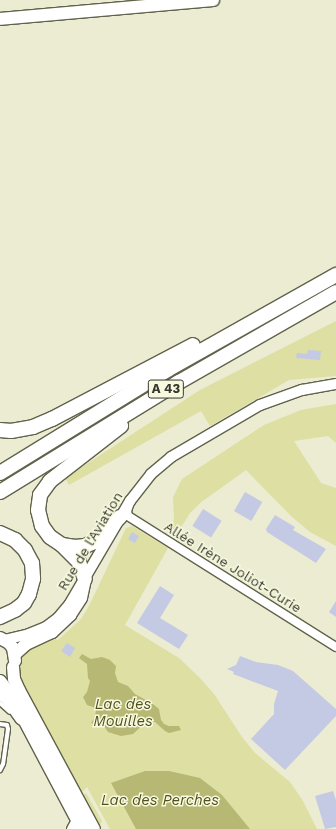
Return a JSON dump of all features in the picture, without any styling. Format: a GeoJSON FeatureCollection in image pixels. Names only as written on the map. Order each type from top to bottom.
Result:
{"type":"FeatureCollection","features":[{"type":"Feature","properties":{"kind":"highway","name":"A 43"},"geometry":{"type":"LineString","coordinates":[[0,473],[156,377],[251,321],[336,275]]}},
{"type":"Feature","properties":{"kind":"highway","name":"A 43"},"geometry":{"type":"LineString","coordinates":[[0,492],[178,382],[336,292]]}},
{"type":"Feature","properties":{"kind":"highway"},"geometry":{"type":"LineString","coordinates":[[0,430],[11,431],[33,426],[52,419],[199,342],[251,321]]}},
{"type":"Feature","properties":{"kind":"highway"},"geometry":{"type":"LineString","coordinates":[[85,579],[79,562],[62,545],[47,534],[39,520],[38,505],[43,490],[50,481],[178,382]]}},
{"type":"Feature","properties":{"kind":"highway"},"geometry":{"type":"LineString","coordinates":[[62,545],[75,547],[90,544],[124,516]]}},
{"type":"Feature","properties":{"kind":"highway"},"geometry":{"type":"LineString","coordinates":[[0,533],[15,540],[22,546],[30,559],[33,573],[31,589],[24,603],[16,610],[0,617]]}},
{"type":"Feature","properties":{"kind":"highway"},"geometry":{"type":"LineString","coordinates":[[0,693],[7,697],[24,721]]}},
{"type":"Feature","properties":{"kind":"main road"},"geometry":{"type":"LineString","coordinates":[[0,19],[213,0]]}},
{"type":"Feature","properties":{"kind":"main road"},"geometry":{"type":"LineString","coordinates":[[81,598],[85,579]]}},
{"type":"Feature","properties":{"kind":"main road","name":"Rue de l'Aviation"},"geometry":{"type":"LineString","coordinates":[[15,654],[26,644],[52,632],[70,615],[81,598]]}},
{"type":"Feature","properties":{"kind":"main road"},"geometry":{"type":"LineString","coordinates":[[2,639],[13,648],[15,654],[13,667],[14,679],[83,824]]}},
{"type":"Feature","properties":{"kind":"main road"},"geometry":{"type":"LineString","coordinates":[[0,676],[6,674],[13,667]]}},
{"type":"Feature","properties":{"kind":"main road"},"geometry":{"type":"LineString","coordinates":[[0,681],[11,695],[24,721],[83,824]]}},
{"type":"Feature","properties":{"kind":"street","name":"Rue de l'Aviation"},"geometry":{"type":"LineString","coordinates":[[81,598],[124,516],[130,501],[151,474],[171,457],[241,415],[276,398],[302,390],[336,384]]}},
{"type":"Feature","properties":{"kind":"street","name":"Rue de l'Aviation"},"geometry":{"type":"LineString","coordinates":[[2,639],[34,632],[46,627],[58,618],[69,605],[124,516],[153,481],[194,444]]}},
{"type":"Feature","properties":{"kind":"street","name":"Allée Irène Joliot-Curie"},"geometry":{"type":"LineString","coordinates":[[124,516],[336,648]]}},
{"type":"Feature","properties":{"kind":"lane"},"geometry":{"type":"LineString","coordinates":[[0,703],[18,721],[24,721]]}},
{"type":"Feature","properties":{"kind":"lane"},"geometry":{"type":"LineString","coordinates":[[0,724],[7,725],[8,729],[0,770]]}},
{"type":"Feature","properties":{"kind":"shaded area"},"geometry":{"type":"Polygon","coordinates":[[[336,321],[336,376],[289,380],[210,426],[201,411],[69,485],[65,478],[200,390],[336,321]]]}},
{"type":"Feature","properties":{"kind":"shaded area"},"geometry":{"type":"Polygon","coordinates":[[[336,404],[336,443],[328,436],[294,441],[321,483],[336,488],[336,546],[310,532],[291,516],[246,470],[200,503],[190,513],[177,534],[170,530],[174,519],[173,497],[182,479],[264,425],[301,410],[336,404]]]}},
{"type":"Feature","properties":{"kind":"shaded area"},"geometry":{"type":"Polygon","coordinates":[[[132,526],[168,548],[125,625],[179,658],[199,677],[214,694],[242,737],[255,753],[290,782],[303,801],[317,829],[110,829],[87,787],[81,793],[36,714],[17,672],[20,657],[29,647],[49,637],[58,640],[81,619],[89,606],[126,528],[132,526]]]}},
{"type":"Feature","properties":{"kind":"shaded area"},"geometry":{"type":"Polygon","coordinates":[[[86,793],[102,821],[98,829],[82,796],[86,793]]]}},
{"type":"Feature","properties":{"kind":"water","name":"Lac des Mouilles"},"geometry":{"type":"Polygon","coordinates":[[[82,654],[91,659],[102,657],[110,660],[116,666],[115,673],[118,682],[128,686],[135,694],[159,709],[161,720],[164,724],[169,726],[179,726],[181,730],[169,733],[155,722],[150,721],[146,722],[133,734],[121,736],[108,732],[100,720],[94,724],[91,723],[94,719],[96,711],[93,707],[87,705],[83,697],[87,692],[90,681],[88,678],[87,664],[79,658],[82,654]]]}},
{"type":"Feature","properties":{"kind":"water","name":"Lac des Perches"},"geometry":{"type":"Polygon","coordinates":[[[145,771],[169,771],[200,778],[222,795],[250,829],[136,829],[111,783],[145,771]]]}},
{"type":"Feature","properties":{"kind":"building"},"geometry":{"type":"Polygon","coordinates":[[[308,350],[321,351],[320,360],[296,358],[297,353],[307,354],[308,350]]]}},
{"type":"Feature","properties":{"kind":"building"},"geometry":{"type":"Polygon","coordinates":[[[245,492],[262,502],[251,521],[234,511],[245,492]]]}},
{"type":"Feature","properties":{"kind":"building"},"geometry":{"type":"Polygon","coordinates":[[[203,509],[222,521],[211,538],[192,526],[203,509]]]}},
{"type":"Feature","properties":{"kind":"building"},"geometry":{"type":"Polygon","coordinates":[[[275,515],[295,527],[293,530],[326,549],[316,563],[267,532],[266,529],[275,515]]]}},
{"type":"Feature","properties":{"kind":"building"},"geometry":{"type":"Polygon","coordinates":[[[132,532],[139,536],[135,543],[128,539],[132,532]]]}},
{"type":"Feature","properties":{"kind":"building"},"geometry":{"type":"Polygon","coordinates":[[[160,586],[174,595],[160,618],[188,635],[179,649],[137,623],[160,586]]]}},
{"type":"Feature","properties":{"kind":"building"},"geometry":{"type":"Polygon","coordinates":[[[336,601],[336,617],[329,612],[336,601]]]}},
{"type":"Feature","properties":{"kind":"building"},"geometry":{"type":"Polygon","coordinates":[[[67,643],[75,648],[70,657],[61,651],[67,643]]]}},
{"type":"Feature","properties":{"kind":"building"},"geometry":{"type":"Polygon","coordinates":[[[240,656],[256,662],[278,665],[293,671],[336,709],[336,716],[285,770],[251,739],[274,714],[274,704],[278,691],[233,674],[234,672],[227,669],[236,665],[240,656]]]}},
{"type":"Feature","properties":{"kind":"building"},"geometry":{"type":"Polygon","coordinates":[[[333,791],[336,800],[336,827],[325,829],[315,796],[333,791]]]}}]}
